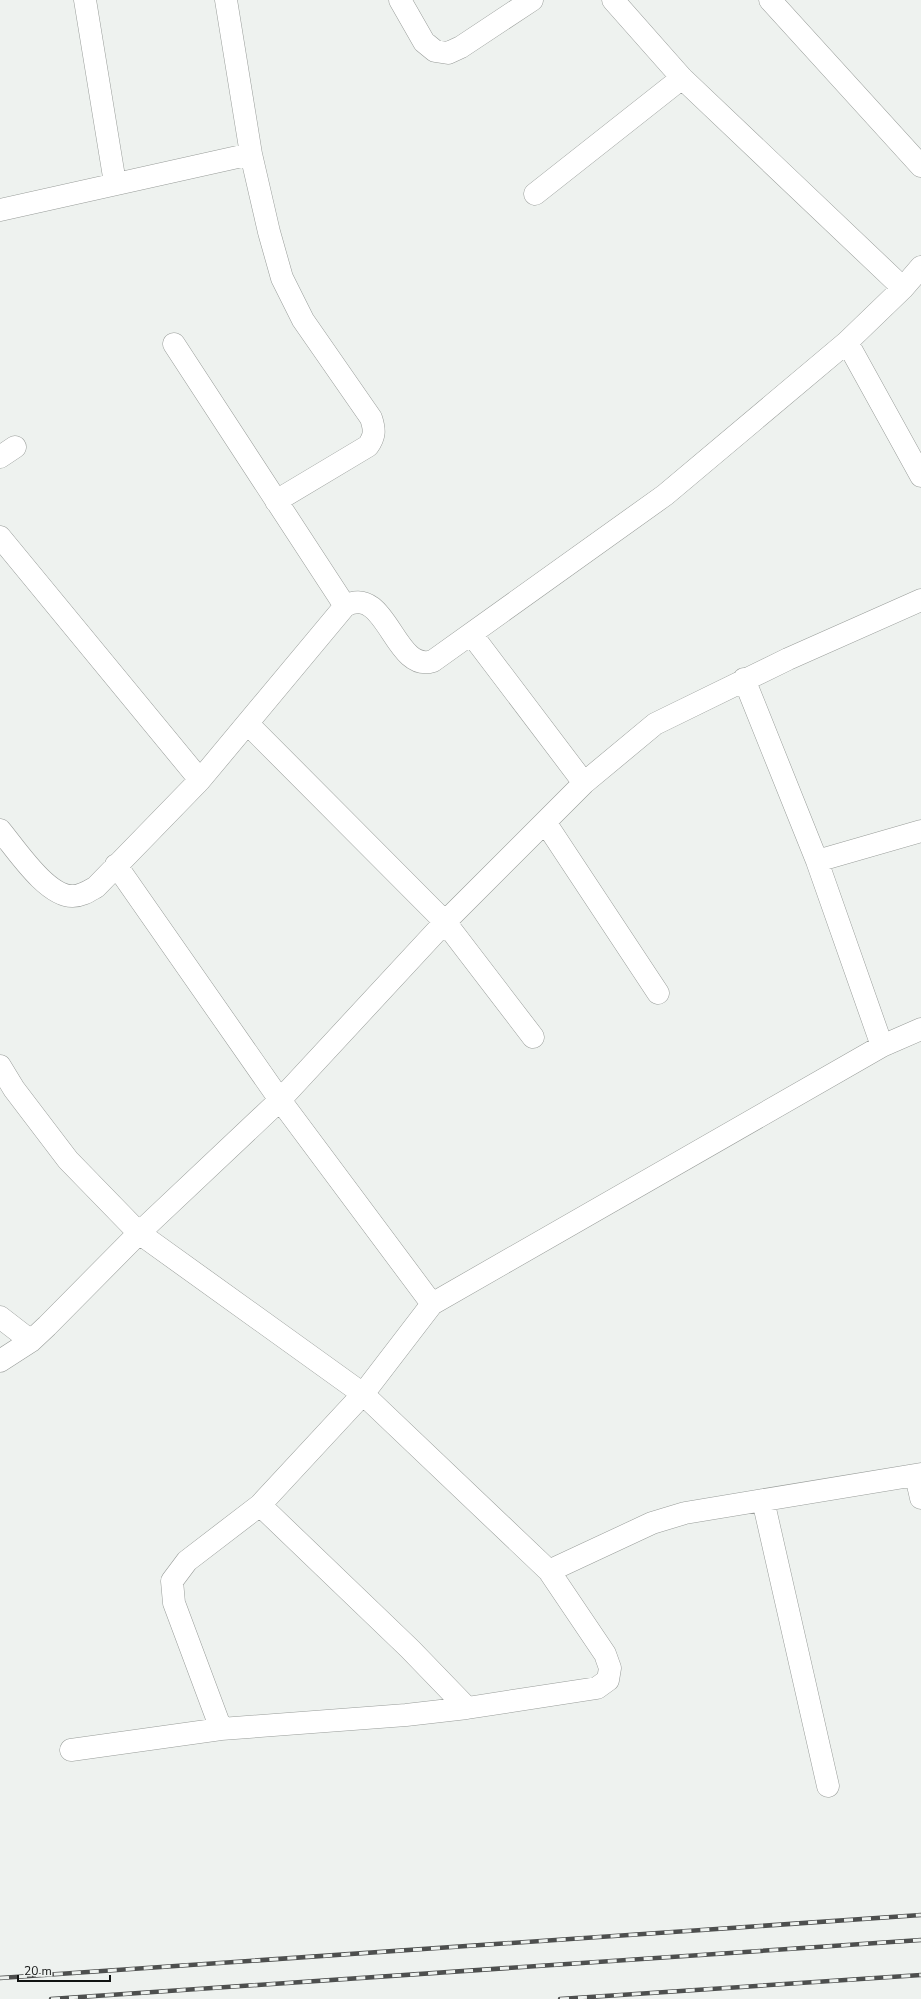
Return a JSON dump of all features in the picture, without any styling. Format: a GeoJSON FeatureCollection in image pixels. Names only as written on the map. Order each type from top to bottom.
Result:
{"type":"FeatureCollection","features":[{"type":"Feature","properties":{"kind":"street"},"geometry":{"type":"LineString","coordinates":[[85,0],[114,184]]}},
{"type":"Feature","properties":{"kind":"street"},"geometry":{"type":"LineString","coordinates":[[226,0],[251,154],[269,232],[282,278],[303,320],[371,418],[374,429],[373,438],[368,446],[360,452],[276,501]]}},
{"type":"Feature","properties":{"kind":"street"},"geometry":{"type":"LineString","coordinates":[[400,0],[424,42],[435,51],[448,53],[461,47],[532,0]]}},
{"type":"Feature","properties":{"kind":"street"},"geometry":{"type":"LineString","coordinates":[[613,0],[682,78],[903,288]]}},
{"type":"Feature","properties":{"kind":"street"},"geometry":{"type":"LineString","coordinates":[[770,0],[921,166]]}},
{"type":"Feature","properties":{"kind":"street"},"geometry":{"type":"LineString","coordinates":[[535,194],[682,78]]}},
{"type":"Feature","properties":{"kind":"street"},"geometry":{"type":"LineString","coordinates":[[0,210],[251,154]]}},
{"type":"Feature","properties":{"kind":"street"},"geometry":{"type":"LineString","coordinates":[[0,830],[45,884],[62,894],[73,896],[83,894],[96,887],[200,780],[345,606],[352,602],[360,602],[373,607],[406,651],[415,660],[426,664],[434,661],[665,495],[847,342],[903,288],[921,267]]}},
{"type":"Feature","properties":{"kind":"street"},"geometry":{"type":"LineString","coordinates":[[847,342],[921,476]]}},
{"type":"Feature","properties":{"kind":"street"},"geometry":{"type":"LineString","coordinates":[[174,344],[345,606]]}},
{"type":"Feature","properties":{"kind":"street"},"geometry":{"type":"LineString","coordinates":[[0,537],[200,780]]}},
{"type":"Feature","properties":{"kind":"street"},"geometry":{"type":"LineString","coordinates":[[0,1362],[31,1341],[139,1233],[280,1100],[445,922],[584,783],[655,724],[744,679],[921,600]]}},
{"type":"Feature","properties":{"kind":"street"},"geometry":{"type":"LineString","coordinates":[[472,635],[584,783]]}},
{"type":"Feature","properties":{"kind":"street"},"geometry":{"type":"LineString","coordinates":[[744,679],[817,861],[882,1046]]}},
{"type":"Feature","properties":{"kind":"street"},"geometry":{"type":"LineString","coordinates":[[248,724],[445,922],[533,1037]]}},
{"type":"Feature","properties":{"kind":"street"},"geometry":{"type":"LineString","coordinates":[[545,822],[658,993]]}},
{"type":"Feature","properties":{"kind":"street"},"geometry":{"type":"LineString","coordinates":[[817,861],[921,831]]}},
{"type":"Feature","properties":{"kind":"street"},"geometry":{"type":"LineString","coordinates":[[116,866],[280,1100],[432,1304]]}},
{"type":"Feature","properties":{"kind":"street"},"geometry":{"type":"LineString","coordinates":[[221,1729],[174,1602],[172,1581],[187,1561],[260,1505],[363,1394],[432,1304],[882,1046],[921,1029]]}},
{"type":"Feature","properties":{"kind":"street"},"geometry":{"type":"LineString","coordinates":[[0,1066],[14,1089],[68,1160],[139,1233],[363,1394],[550,1572],[605,1654],[610,1668],[608,1680],[597,1688],[467,1708],[406,1715],[221,1729],[71,1750]]}},
{"type":"Feature","properties":{"kind":"street"},"geometry":{"type":"LineString","coordinates":[[0,1317],[31,1341]]}},
{"type":"Feature","properties":{"kind":"street"},"geometry":{"type":"LineString","coordinates":[[550,1572],[652,1523],[685,1513],[919,1475],[921,1498]]}},
{"type":"Feature","properties":{"kind":"street"},"geometry":{"type":"LineString","coordinates":[[763,1500],[828,1786]]}},
{"type":"Feature","properties":{"kind":"street"},"geometry":{"type":"LineString","coordinates":[[260,1505],[410,1649],[467,1708]]}},
{"type":"Feature","properties":{"kind":"railway"},"geometry":{"type":"LineString","coordinates":[[0,1978],[921,1915]]}},
{"type":"Feature","properties":{"kind":"railway"},"geometry":{"type":"LineString","coordinates":[[51,1999],[921,1940]]}},
{"type":"Feature","properties":{"kind":"railway"},"geometry":{"type":"LineString","coordinates":[[560,1999],[921,1975]]}}]}
